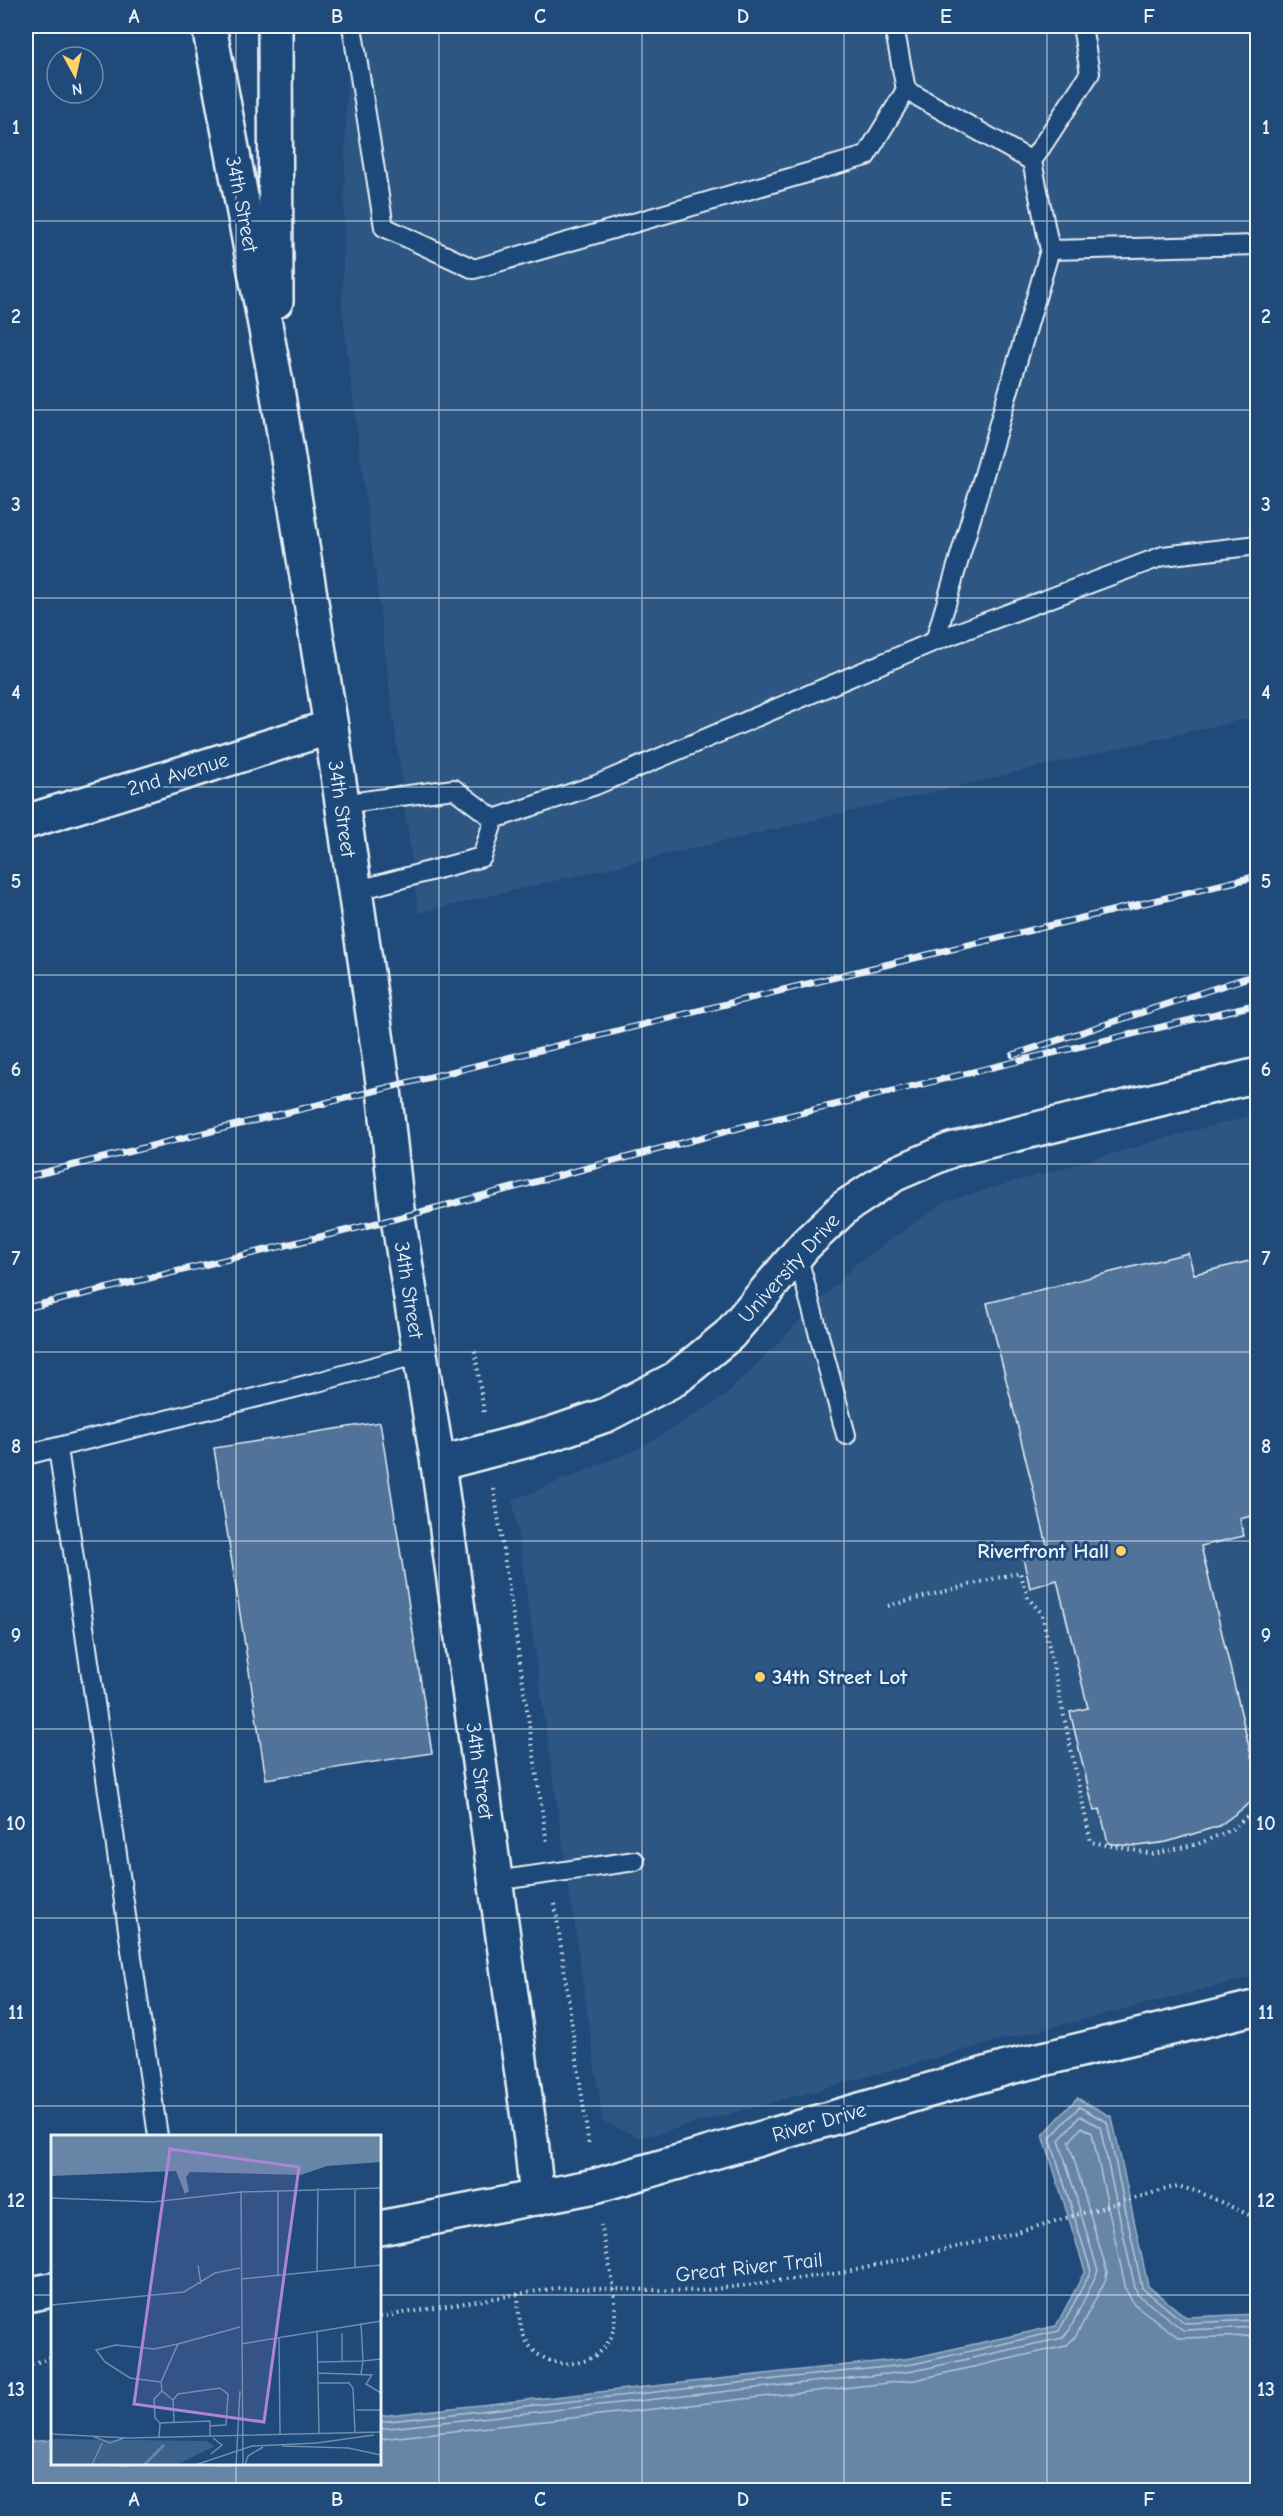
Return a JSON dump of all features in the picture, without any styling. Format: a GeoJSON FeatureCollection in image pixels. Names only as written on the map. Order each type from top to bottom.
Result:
{"type":"FeatureCollection","features":[{"type":"Feature","properties":{"kind":"street","name":"34th Street"},"geometry":{"type":"LineString","coordinates":[[209,26],[276,383],[355,891],[384,1089],[398,1218],[438,1464],[537,2198]]}},
{"type":"Feature","properties":{"kind":"street","name":"34th Street"},"geometry":{"type":"LineString","coordinates":[[275,26],[276,383]]}},
{"type":"Feature","properties":{"kind":"street","name":"2nd Avenue"},"geometry":{"type":"LineString","coordinates":[[26,822],[330,727]]}},
{"type":"Feature","properties":{"kind":"street","name":"University Drive"},"geometry":{"type":"LineString","coordinates":[[438,1464],[551,1434],[606,1415],[675,1379],[729,1335],[797,1254],[845,1207],[895,1174],[951,1150],[1257,1077]]}},
{"type":"Feature","properties":{"kind":"street","name":"River Drive"},"geometry":{"type":"LineString","coordinates":[[381,2228],[595,2186],[1010,2067],[1257,2007]]}},
{"type":"Feature","properties":{"kind":"street"},"geometry":{"type":"LineString","coordinates":[[26,2295],[51,2290]]}},
{"type":"Feature","properties":{"kind":"lane"},"geometry":{"type":"LineString","coordinates":[[352,26],[384,227],[474,269],[866,156],[906,90],[894,26]]}},
{"type":"Feature","properties":{"kind":"lane"},"geometry":{"type":"LineString","coordinates":[[935,641],[1050,250],[1032,161],[1090,74],[1082,26]]}},
{"type":"Feature","properties":{"kind":"lane"},"geometry":{"type":"LineString","coordinates":[[906,90],[1032,161]]}},
{"type":"Feature","properties":{"kind":"lane"},"geometry":{"type":"LineString","coordinates":[[1050,250],[1257,245]]}},
{"type":"Feature","properties":{"kind":"lane"},"geometry":{"type":"LineString","coordinates":[[494,819],[596,785],[935,641],[1163,556],[1257,545]]}},
{"type":"Feature","properties":{"kind":"lane"},"geometry":{"type":"LineString","coordinates":[[341,804],[454,789],[494,819]]}},
{"type":"Feature","properties":{"kind":"lane"},"geometry":{"type":"LineString","coordinates":[[355,891],[482,857],[494,819]]}},
{"type":"Feature","properties":{"kind":"lane"},"geometry":{"type":"LineString","coordinates":[[797,1254],[846,1435]]}},
{"type":"Feature","properties":{"kind":"lane"},"geometry":{"type":"LineString","coordinates":[[26,1455],[314,1383],[419,1354]]}},
{"type":"Feature","properties":{"kind":"lane"},"geometry":{"type":"LineString","coordinates":[[58,1448],[158,2135]]}},
{"type":"Feature","properties":{"kind":"lane"},"geometry":{"type":"LineString","coordinates":[[495,1881],[635,1861]]}},
{"type":"Feature","properties":{"kind":"path"},"geometry":{"type":"LineString","coordinates":[[475,1351],[595,2186],[616,2317],[612,2334],[605,2348],[585,2362],[568,2365],[538,2354],[526,2342],[520,2324],[518,2294]]}},
{"type":"Feature","properties":{"kind":"path"},"geometry":{"type":"LineString","coordinates":[[1257,1522],[1257,1589]]}},
{"type":"Feature","properties":{"kind":"path"},"geometry":{"type":"LineString","coordinates":[[888,1606],[1020,1572],[1028,1598],[1042,1614],[1091,1842],[1153,1854],[1206,1841],[1231,1830],[1257,1808]]}},
{"type":"Feature","properties":{"kind":"path","name":"Great River Trail"},"geometry":{"type":"LineString","coordinates":[[381,2317],[556,2288],[699,2291],[847,2272],[1000,2237],[1156,2194],[1177,2186],[1199,2192],[1257,2219]]}},
{"type":"Feature","properties":{"kind":"path"},"geometry":{"type":"LineString","coordinates":[[26,2366],[51,2357]]}},
{"type":"Feature","properties":{"kind":"shaded area"},"geometry":{"type":"Polygon","coordinates":[[[348,26],[1257,26],[1257,716],[418,913],[342,310],[348,26]]]}},
{"type":"Feature","properties":{"kind":"shaded area"},"geometry":{"type":"Polygon","coordinates":[[[1257,1115],[1257,1976],[1013,2037],[641,2138],[603,2122],[513,1500],[638,1449],[725,1396],[856,1264],[944,1202],[1195,1130],[1257,1115]]]}},
{"type":"Feature","properties":{"kind":"water"},"geometry":{"type":"Polygon","coordinates":[[[1077,2098],[1112,2117],[1148,2286],[1186,2317],[1257,2314],[1257,2490],[26,2490],[26,2442],[51,2440],[51,2465],[381,2465],[381,2416],[912,2358],[1056,2326],[1085,2271],[1043,2135],[1077,2098]]]}},
{"type":"Feature","properties":{"kind":"building","name":"Riverfront Hall"},"geometry":{"type":"Polygon","coordinates":[[[1188,1253],[1194,1274],[1258,1259],[1258,1514],[1240,1519],[1244,1536],[1201,1546],[1252,1759],[1258,1762],[1258,1794],[1250,1803],[1219,1826],[1167,1842],[1138,1846],[1121,1845],[1108,1843],[1100,1809],[1094,1811],[1070,1712],[1088,1708],[1057,1580],[1030,1588],[1023,1558],[1048,1549],[987,1303],[1188,1253]]]}},
{"type":"Feature","properties":{"kind":"building"},"geometry":{"type":"Polygon","coordinates":[[[380,1422],[432,1753],[266,1779],[214,1448],[380,1422]]]}},
{"type":"Feature","properties":{"kind":"railway"},"geometry":{"type":"LineString","coordinates":[[26,1177],[864,970],[1258,876]]}},
{"type":"Feature","properties":{"kind":"railway"},"geometry":{"type":"LineString","coordinates":[[1013,1055],[1258,974]]}},
{"type":"Feature","properties":{"kind":"railway"},"geometry":{"type":"LineString","coordinates":[[26,1308],[398,1218],[746,1126],[1258,1004]]}},
{"type":"Feature","properties":{"kind":"place","name":"Riverfront Hall"},"geometry":{"type":"Point","coordinates":[1121,1551]}},
{"type":"Feature","properties":{"kind":"place","name":"34th Street Lot"},"geometry":{"type":"Point","coordinates":[760,1677]}}]}
